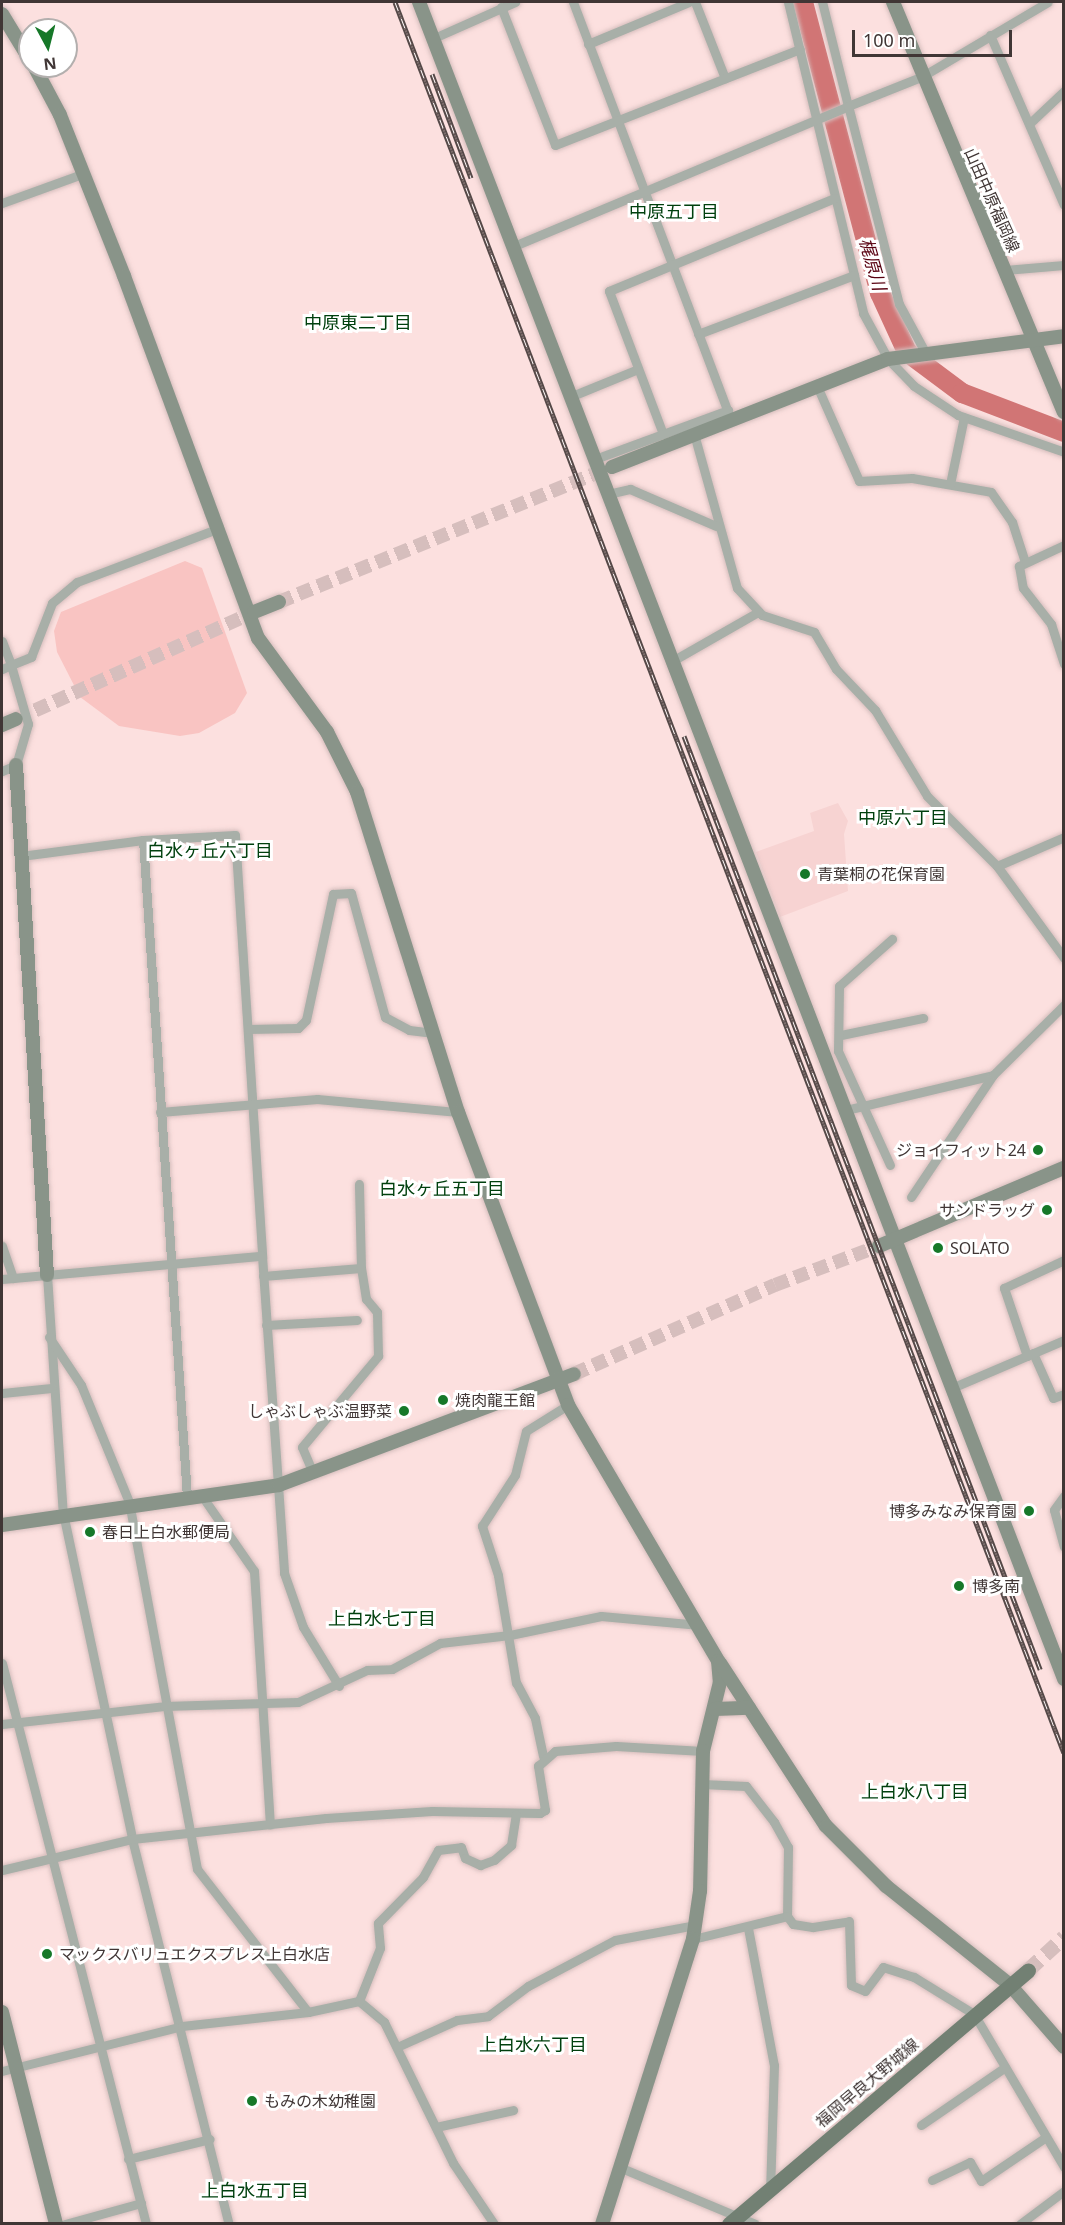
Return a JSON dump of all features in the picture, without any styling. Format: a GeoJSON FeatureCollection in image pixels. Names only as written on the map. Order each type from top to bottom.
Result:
{"type":"FeatureCollection","features":[{"type":"Feature","properties":{"kind":"main road","name":"福岡早良大野城線"},"geometry":{"type":"LineString","coordinates":[[733,2220],[1028,1970]]}},
{"type":"Feature","properties":{"kind":"street"},"geometry":{"type":"LineString","coordinates":[[419,2],[674,660],[894,1240],[1061,1661],[1064,1678]]}},
{"type":"Feature","properties":{"kind":"street"},"geometry":{"type":"LineString","coordinates":[[434,38],[515,2]]}},
{"type":"Feature","properties":{"kind":"street"},"geometry":{"type":"LineString","coordinates":[[573,2],[616,121],[730,415]]}},
{"type":"Feature","properties":{"kind":"street"},"geometry":{"type":"LineString","coordinates":[[588,44],[689,2]]}},
{"type":"Feature","properties":{"kind":"street"},"geometry":{"type":"LineString","coordinates":[[695,2],[725,78]]}},
{"type":"Feature","properties":{"kind":"street"},"geometry":{"type":"LineString","coordinates":[[788,2],[863,313],[890,359],[914,386],[964,417],[1064,452]]}},
{"type":"Feature","properties":{"kind":"street"},"geometry":{"type":"LineString","coordinates":[[822,2],[899,304],[923,352]]}},
{"type":"Feature","properties":{"kind":"street","name":"山田中原福岡線"},"geometry":{"type":"LineString","coordinates":[[893,2],[921,77],[1035,337],[1064,412]]}},
{"type":"Feature","properties":{"kind":"street"},"geometry":{"type":"LineString","coordinates":[[514,246],[644,190],[921,77],[1048,2]]}},
{"type":"Feature","properties":{"kind":"street"},"geometry":{"type":"LineString","coordinates":[[501,7],[555,145],[800,49]]}},
{"type":"Feature","properties":{"kind":"street"},"geometry":{"type":"LineString","coordinates":[[2,14],[18,40]]}},
{"type":"Feature","properties":{"kind":"street"},"geometry":{"type":"LineString","coordinates":[[990,35],[1064,205]]}},
{"type":"Feature","properties":{"kind":"street"},"geometry":{"type":"LineString","coordinates":[[39,78],[81,174],[219,528],[258,638],[342,758],[458,1112],[568,1405],[700,1625],[718,1661],[804,1795],[858,1860],[1010,1985],[1064,2047]]}},
{"type":"Feature","properties":{"kind":"street"},"geometry":{"type":"LineString","coordinates":[[1030,123],[1064,91]]}},
{"type":"Feature","properties":{"kind":"street"},"geometry":{"type":"LineString","coordinates":[[2,203],[81,174]]}},
{"type":"Feature","properties":{"kind":"street"},"geometry":{"type":"LineString","coordinates":[[663,435],[609,291],[836,198]]}},
{"type":"Feature","properties":{"kind":"street"},"geometry":{"type":"LineString","coordinates":[[1005,270],[1064,265]]}},
{"type":"Feature","properties":{"kind":"street"},"geometry":{"type":"LineString","coordinates":[[698,334],[854,275]]}},
{"type":"Feature","properties":{"kind":"street"},"geometry":{"type":"LineString","coordinates":[[595,459],[817,386],[890,359],[923,352],[1035,337],[1064,336]]}},
{"type":"Feature","properties":{"kind":"street"},"geometry":{"type":"LineString","coordinates":[[572,396],[638,369]]}},
{"type":"Feature","properties":{"kind":"street"},"geometry":{"type":"LineString","coordinates":[[817,386],[859,481],[912,478],[991,492],[1012,522],[1024,560]]}},
{"type":"Feature","properties":{"kind":"street"},"geometry":{"type":"LineString","coordinates":[[612,466],[694,434],[730,415]]}},
{"type":"Feature","properties":{"kind":"street"},"geometry":{"type":"LineString","coordinates":[[950,484],[964,417]]}},
{"type":"Feature","properties":{"kind":"street"},"geometry":{"type":"LineString","coordinates":[[694,434],[716,526],[732,579],[758,612],[814,632],[832,664],[875,710],[927,795],[997,866],[1064,958]]}},
{"type":"Feature","properties":{"kind":"street"},"geometry":{"type":"LineString","coordinates":[[608,494],[630,489],[716,526]]}},
{"type":"Feature","properties":{"kind":"street"},"geometry":{"type":"LineString","coordinates":[[2,669],[31,657],[52,603],[77,582],[219,528]]}},
{"type":"Feature","properties":{"kind":"street"},"geometry":{"type":"LineString","coordinates":[[1064,545],[1024,560],[1019,566],[1023,588],[1051,624],[1064,664]]}},
{"type":"Feature","properties":{"kind":"street"},"geometry":{"type":"LineString","coordinates":[[254,612],[279,602]]}},
{"type":"Feature","properties":{"kind":"street"},"geometry":{"type":"LineString","coordinates":[[674,660],[758,612]]}},
{"type":"Feature","properties":{"kind":"street"},"geometry":{"type":"LineString","coordinates":[[2,641],[12,665],[28,724],[16,765],[52,1388],[63,1513],[103,1712],[132,1839],[182,2026],[229,2223]]}},
{"type":"Feature","properties":{"kind":"street"},"geometry":{"type":"LineString","coordinates":[[2,725],[16,719]]}},
{"type":"Feature","properties":{"kind":"street"},"geometry":{"type":"LineString","coordinates":[[2,771],[16,765]]}},
{"type":"Feature","properties":{"kind":"street"},"geometry":{"type":"LineString","coordinates":[[21,856],[143,840],[235,835],[284,1574],[303,1626],[339,1686]]}},
{"type":"Feature","properties":{"kind":"street"},"geometry":{"type":"LineString","coordinates":[[997,866],[1064,837]]}},
{"type":"Feature","properties":{"kind":"street"},"geometry":{"type":"LineString","coordinates":[[143,840],[169,1264],[187,1498]]}},
{"type":"Feature","properties":{"kind":"street"},"geometry":{"type":"LineString","coordinates":[[248,1029],[298,1028],[306,1020],[333,894],[351,893],[385,1017],[409,1030],[434,1033]]}},
{"type":"Feature","properties":{"kind":"street"},"geometry":{"type":"LineString","coordinates":[[890,1165],[871,1117],[859,1103],[838,1051],[841,1035],[839,986],[892,939]]}},
{"type":"Feature","properties":{"kind":"street"},"geometry":{"type":"LineString","coordinates":[[911,1197],[993,1075],[1064,1005]]}},
{"type":"Feature","properties":{"kind":"street"},"geometry":{"type":"LineString","coordinates":[[841,1035],[923,1018]]}},
{"type":"Feature","properties":{"kind":"street"},"geometry":{"type":"LineString","coordinates":[[846,1110],[859,1103],[993,1075]]}},
{"type":"Feature","properties":{"kind":"street"},"geometry":{"type":"LineString","coordinates":[[160,1112],[251,1101],[327,1100],[458,1112]]}},
{"type":"Feature","properties":{"kind":"street"},"geometry":{"type":"LineString","coordinates":[[879,1246],[1064,1168]]}},
{"type":"Feature","properties":{"kind":"street"},"geometry":{"type":"LineString","coordinates":[[313,1473],[302,1447],[378,1356],[377,1312],[366,1299],[361,1268],[360,1184]]}},
{"type":"Feature","properties":{"kind":"street"},"geometry":{"type":"LineString","coordinates":[[2,1246],[13,1278]]}},
{"type":"Feature","properties":{"kind":"street"},"geometry":{"type":"LineString","coordinates":[[2,1279],[262,1256]]}},
{"type":"Feature","properties":{"kind":"street"},"geometry":{"type":"LineString","coordinates":[[1064,1260],[1004,1288],[1030,1355],[1053,1398],[1064,1394]]}},
{"type":"Feature","properties":{"kind":"street"},"geometry":{"type":"LineString","coordinates":[[263,1276],[361,1268]]}},
{"type":"Feature","properties":{"kind":"street"},"geometry":{"type":"LineString","coordinates":[[266,1325],[357,1320]]}},
{"type":"Feature","properties":{"kind":"street"},"geometry":{"type":"LineString","coordinates":[[49,1337],[81,1385],[129,1502],[187,1834],[206,1884],[308,2012]]}},
{"type":"Feature","properties":{"kind":"street"},"geometry":{"type":"LineString","coordinates":[[954,1387],[1063,1342]]}},
{"type":"Feature","properties":{"kind":"street"},"geometry":{"type":"LineString","coordinates":[[2,1525],[129,1502],[187,1498],[279,1485],[574,1374]]}},
{"type":"Feature","properties":{"kind":"street"},"geometry":{"type":"LineString","coordinates":[[2,1393],[52,1388]]}},
{"type":"Feature","properties":{"kind":"street"},"geometry":{"type":"LineString","coordinates":[[2,1870],[132,1839],[270,1824],[432,1811],[516,1814],[545,1810],[538,1775],[543,1756],[535,1718],[516,1683],[510,1635],[482,1526],[515,1475],[526,1431],[568,1405]]}},
{"type":"Feature","properties":{"kind":"street"},"geometry":{"type":"LineString","coordinates":[[202,1496],[254,1571],[270,1824]]}},
{"type":"Feature","properties":{"kind":"street"},"geometry":{"type":"LineString","coordinates":[[1064,1496],[1054,1510],[1064,1547]]}},
{"type":"Feature","properties":{"kind":"street"},"geometry":{"type":"LineString","coordinates":[[2,1724],[164,1706],[261,1705],[298,1702],[339,1686],[367,1670],[392,1669],[440,1643],[510,1635],[601,1616],[700,1625]]}},
{"type":"Feature","properties":{"kind":"street"},"geometry":{"type":"LineString","coordinates":[[602,2223],[694,1932],[703,1751],[715,1709],[718,1661]]}},
{"type":"Feature","properties":{"kind":"street"},"geometry":{"type":"LineString","coordinates":[[2,1663],[146,2223]]}},
{"type":"Feature","properties":{"kind":"street"},"geometry":{"type":"LineString","coordinates":[[715,1709],[749,1708]]}},
{"type":"Feature","properties":{"kind":"street"},"geometry":{"type":"LineString","coordinates":[[543,1756],[616,1746],[703,1751]]}},
{"type":"Feature","properties":{"kind":"street"},"geometry":{"type":"LineString","coordinates":[[702,1784],[746,1786],[774,1822],[788,1847],[788,1917],[793,1924],[813,1927],[849,1921],[853,1931],[849,1971],[856,1990],[865,1991],[883,1967],[914,1977],[975,2014],[1004,2068],[1064,2167]]}},
{"type":"Feature","properties":{"kind":"street"},"geometry":{"type":"LineString","coordinates":[[359,2001],[380,1948],[378,1923],[423,1877],[438,1850],[461,1847],[465,1858],[480,1865],[494,1860],[511,1845],[516,1814]]}},
{"type":"Feature","properties":{"kind":"street"},"geometry":{"type":"LineString","coordinates":[[397,2047],[457,2020],[488,2016],[528,1986],[615,1940],[748,1928],[788,1917]]}},
{"type":"Feature","properties":{"kind":"street"},"geometry":{"type":"LineString","coordinates":[[748,1928],[774,2065],[770,2189]]}},
{"type":"Feature","properties":{"kind":"street"},"geometry":{"type":"LineString","coordinates":[[8,2069],[182,2026],[308,2012],[359,2001]]}},
{"type":"Feature","properties":{"kind":"street"},"geometry":{"type":"LineString","coordinates":[[359,2001],[384,2022],[436,2127],[494,2223]]}},
{"type":"Feature","properties":{"kind":"street"},"geometry":{"type":"LineString","coordinates":[[2,2012],[8,2069],[56,2223]]}},
{"type":"Feature","properties":{"kind":"street"},"geometry":{"type":"LineString","coordinates":[[921,2125],[1004,2068]]}},
{"type":"Feature","properties":{"kind":"street"},"geometry":{"type":"LineString","coordinates":[[436,2127],[513,2110]]}},
{"type":"Feature","properties":{"kind":"street"},"geometry":{"type":"LineString","coordinates":[[932,2180],[970,2162],[981,2181],[1046,2137]]}},
{"type":"Feature","properties":{"kind":"street"},"geometry":{"type":"LineString","coordinates":[[128,2159],[210,2139]]}},
{"type":"Feature","properties":{"kind":"street"},"geometry":{"type":"LineString","coordinates":[[619,2167],[733,2220],[755,2223]]}},
{"type":"Feature","properties":{"kind":"street"},"geometry":{"type":"LineString","coordinates":[[945,2174],[951,2184]]}},
{"type":"Feature","properties":{"kind":"street"},"geometry":{"type":"LineString","coordinates":[[1020,2223],[1064,2191]]}},
{"type":"Feature","properties":{"kind":"street"},"geometry":{"type":"LineString","coordinates":[[65,2223],[141,2203]]}},
{"type":"Feature","properties":{"kind":"shaded area"},"geometry":{"type":"Polygon","coordinates":[[[185,561],[202,568],[247,693],[235,713],[199,733],[180,736],[119,726],[80,697],[57,652],[54,631],[61,612],[185,561]]]}},
{"type":"Feature","properties":{"kind":"shaded area","name":"青葉桐の花保育園"},"geometry":{"type":"Polygon","coordinates":[[[838,803],[848,821],[844,834],[848,891],[780,917],[756,852],[814,831],[810,813],[838,803]]]}},
{"type":"Feature","properties":{"kind":"waterway","name":"梶原川"},"geometry":{"type":"LineString","coordinates":[[803,2],[880,293],[907,352],[962,393],[1064,432]]}},
{"type":"Feature","properties":{"kind":"tunnel"},"geometry":{"type":"LineString","coordinates":[[279,602],[611,467]]}},
{"type":"Feature","properties":{"kind":"tunnel"},"geometry":{"type":"LineString","coordinates":[[16,719],[254,612]]}},
{"type":"Feature","properties":{"kind":"tunnel"},"geometry":{"type":"LineString","coordinates":[[574,1374],[775,1285],[879,1246]]}},
{"type":"Feature","properties":{"kind":"tunnel"},"geometry":{"type":"LineString","coordinates":[[1028,1970],[1064,1937]]}},
{"type":"Feature","properties":{"kind":"railway"},"geometry":{"type":"LineString","coordinates":[[395,2],[1064,1753]]}},
{"type":"Feature","properties":{"kind":"railway"},"geometry":{"type":"LineString","coordinates":[[432,74],[471,178]]}},
{"type":"Feature","properties":{"kind":"railway"},"geometry":{"type":"LineString","coordinates":[[684,736],[1040,1669]]}},
{"type":"Feature","properties":{"kind":"place","name":"青葉桐の花保育園"},"geometry":{"type":"Point","coordinates":[805,874]}},
{"type":"Feature","properties":{"kind":"place","name":"ジョイフィット24"},"geometry":{"type":"Point","coordinates":[1038,1150]}},
{"type":"Feature","properties":{"kind":"place","name":"サンドラッグ"},"geometry":{"type":"Point","coordinates":[1047,1210]}},
{"type":"Feature","properties":{"kind":"place","name":"SOLATO"},"geometry":{"type":"Point","coordinates":[938,1248]}},
{"type":"Feature","properties":{"kind":"place","name":"焼肉龍王館"},"geometry":{"type":"Point","coordinates":[443,1400]}},
{"type":"Feature","properties":{"kind":"place","name":"しゃぶしゃぶ温野菜"},"geometry":{"type":"Point","coordinates":[404,1411]}},
{"type":"Feature","properties":{"kind":"place","name":"博多みなみ保育園"},"geometry":{"type":"Point","coordinates":[1029,1511]}},
{"type":"Feature","properties":{"kind":"place","name":"春日上白水郵便局"},"geometry":{"type":"Point","coordinates":[90,1532]}},
{"type":"Feature","properties":{"kind":"place","name":"博多南"},"geometry":{"type":"Point","coordinates":[959,1586]}},
{"type":"Feature","properties":{"kind":"place","name":"マックスバリュエクスプレス上白水店"},"geometry":{"type":"Point","coordinates":[47,1954]}},
{"type":"Feature","properties":{"kind":"place","name":"もみの木幼稚園"},"geometry":{"type":"Point","coordinates":[252,2101]}},
{"type":"Feature","properties":{"kind":"district","name":"中原五丁目"},"geometry":{"type":"Point","coordinates":[674,211]}},
{"type":"Feature","properties":{"kind":"district","name":"中原東二丁目"},"geometry":{"type":"Point","coordinates":[358,322]}},
{"type":"Feature","properties":{"kind":"district","name":"中原六丁目"},"geometry":{"type":"Point","coordinates":[903,817]}},
{"type":"Feature","properties":{"kind":"district","name":"白水ヶ丘六丁目"},"geometry":{"type":"Point","coordinates":[210,850]}},
{"type":"Feature","properties":{"kind":"district","name":"白水ヶ丘五丁目"},"geometry":{"type":"Point","coordinates":[442,1188]}},
{"type":"Feature","properties":{"kind":"district","name":"上白水七丁目"},"geometry":{"type":"Point","coordinates":[382,1618]}},
{"type":"Feature","properties":{"kind":"district","name":"上白水八丁目"},"geometry":{"type":"Point","coordinates":[915,1791]}},
{"type":"Feature","properties":{"kind":"district","name":"上白水六丁目"},"geometry":{"type":"Point","coordinates":[533,2044]}},
{"type":"Feature","properties":{"kind":"district","name":"上白水五丁目"},"geometry":{"type":"Point","coordinates":[255,2190]}}]}
